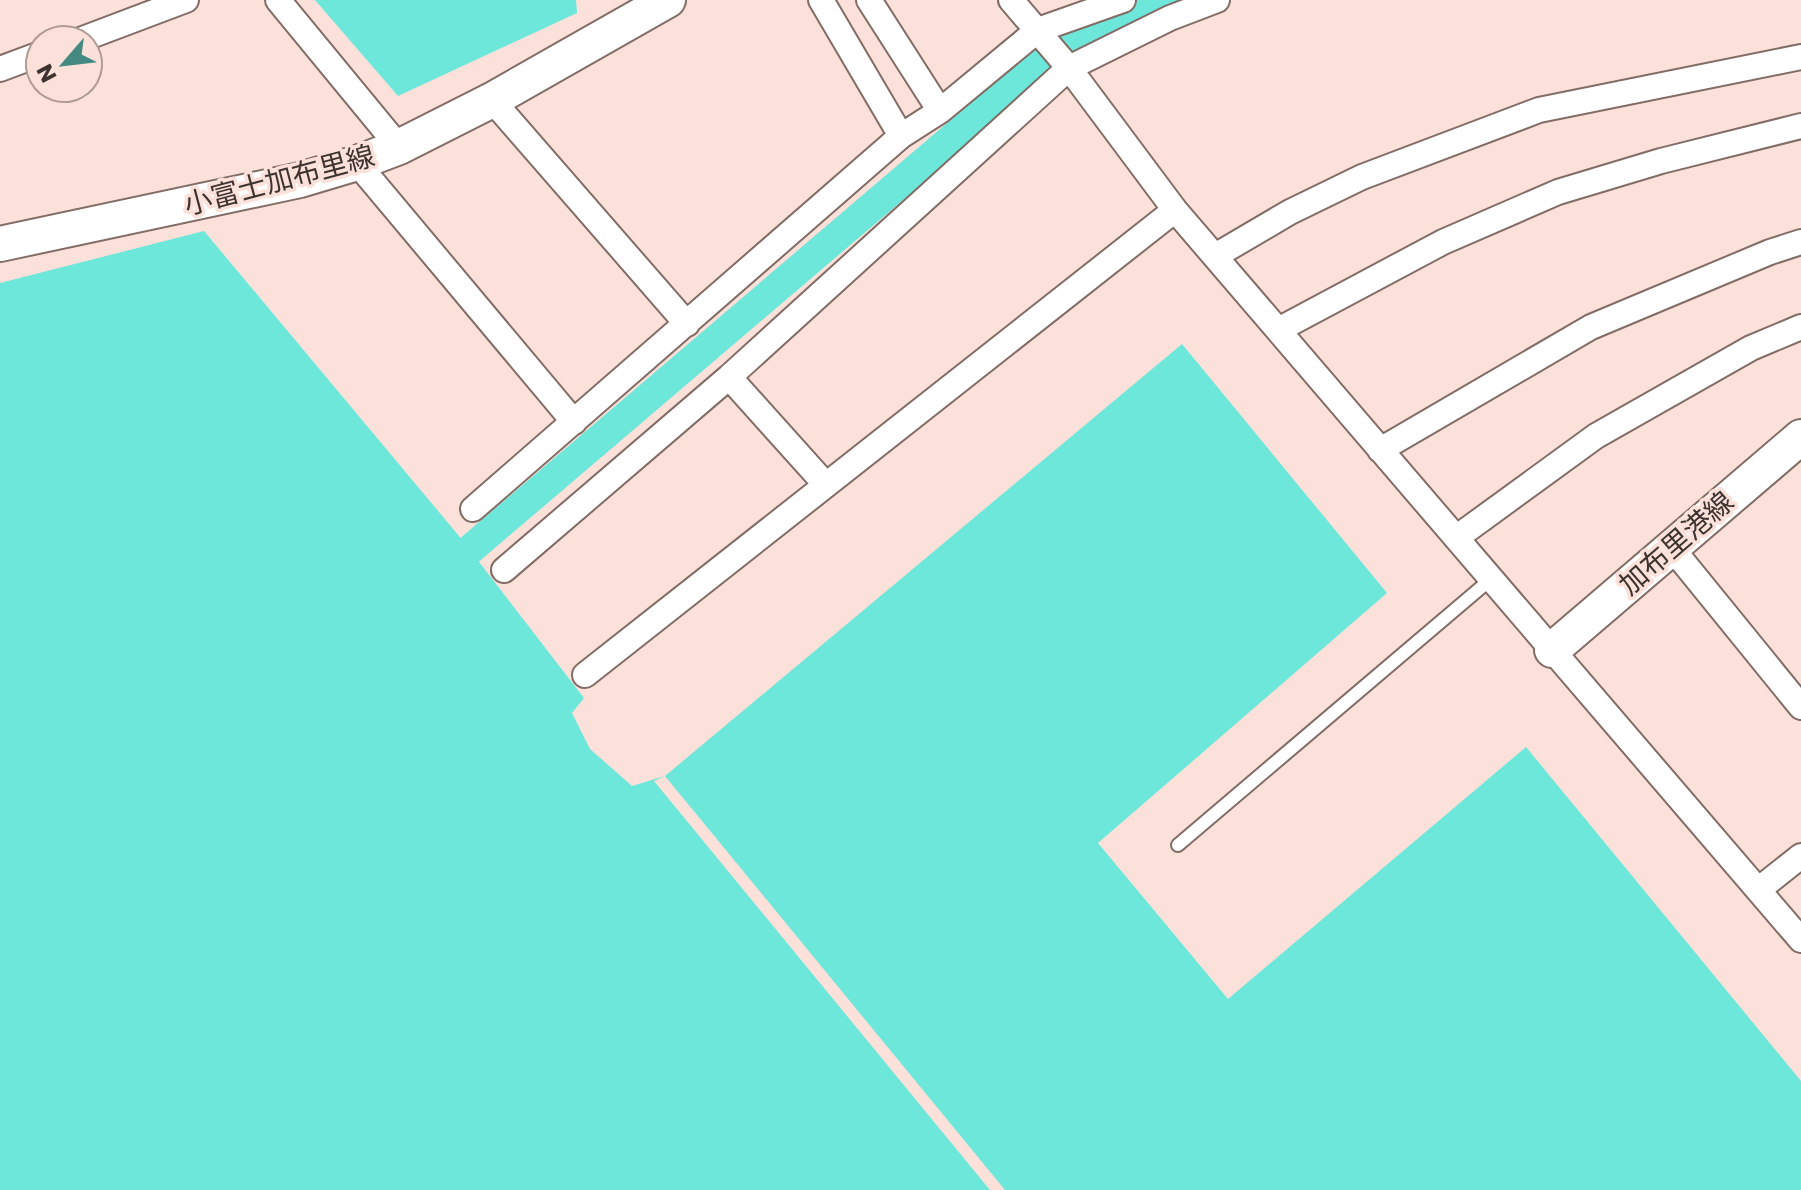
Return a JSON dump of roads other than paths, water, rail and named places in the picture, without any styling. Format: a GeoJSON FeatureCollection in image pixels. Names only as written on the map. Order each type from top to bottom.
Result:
{"type":"FeatureCollection","features":[{"type":"Feature","properties":{"kind":"main road","name":"小富士加布里線"},"geometry":{"type":"LineString","coordinates":[[0,244],[300,180],[357,163],[399,147],[492,100],[668,0]]}},
{"type":"Feature","properties":{"kind":"main road","name":"加布里港線"},"geometry":{"type":"LineString","coordinates":[[1552,650],[1801,437]]}},
{"type":"Feature","properties":{"kind":"street"},"geometry":{"type":"LineString","coordinates":[[104,31],[186,0]]}},
{"type":"Feature","properties":{"kind":"street"},"geometry":{"type":"LineString","coordinates":[[278,0],[399,147]]}},
{"type":"Feature","properties":{"kind":"street"},"geometry":{"type":"LineString","coordinates":[[821,0],[901,136]]}},
{"type":"Feature","properties":{"kind":"street"},"geometry":{"type":"LineString","coordinates":[[869,0],[940,111]]}},
{"type":"Feature","properties":{"kind":"street"},"geometry":{"type":"LineString","coordinates":[[1011,0],[1069,68],[1175,210],[1801,940]]}},
{"type":"Feature","properties":{"kind":"street"},"geometry":{"type":"LineString","coordinates":[[473,509],[901,136],[940,111],[1038,30],[1123,0]]}},
{"type":"Feature","properties":{"kind":"street"},"geometry":{"type":"LineString","coordinates":[[504,570],[729,377],[1069,68],[1170,18],[1217,0]]}},
{"type":"Feature","properties":{"kind":"street"},"geometry":{"type":"LineString","coordinates":[[1215,256],[1290,212],[1362,177],[1539,110],[1801,57]]}},
{"type":"Feature","properties":{"kind":"street"},"geometry":{"type":"LineString","coordinates":[[0,69],[24,60]]}},
{"type":"Feature","properties":{"kind":"street"},"geometry":{"type":"LineString","coordinates":[[492,100],[687,324]]}},
{"type":"Feature","properties":{"kind":"street"},"geometry":{"type":"LineString","coordinates":[[1278,330],[1443,242],[1558,192],[1661,161],[1801,126]]}},
{"type":"Feature","properties":{"kind":"street"},"geometry":{"type":"LineString","coordinates":[[357,163],[574,422]]}},
{"type":"Feature","properties":{"kind":"street"},"geometry":{"type":"LineString","coordinates":[[585,675],[1175,210]]}},
{"type":"Feature","properties":{"kind":"street"},"geometry":{"type":"LineString","coordinates":[[1380,450],[1591,327],[1801,242]]}},
{"type":"Feature","properties":{"kind":"street"},"geometry":{"type":"LineString","coordinates":[[1456,538],[1596,436],[1751,348],[1801,327]]}},
{"type":"Feature","properties":{"kind":"street"},"geometry":{"type":"LineString","coordinates":[[729,377],[826,485]]}},
{"type":"Feature","properties":{"kind":"street"},"geometry":{"type":"LineString","coordinates":[[1671,547],[1801,707]]}},
{"type":"Feature","properties":{"kind":"street"},"geometry":{"type":"LineString","coordinates":[[1758,890],[1801,856]]}},
{"type":"Feature","properties":{"kind":"lane"},"geometry":{"type":"LineString","coordinates":[[1178,845],[1491,579]]}},
{"type":"Feature","properties":{"kind":"water"},"geometry":{"type":"Polygon","coordinates":[[[315,0],[576,0],[577,13],[398,96],[315,0]]]}},
{"type":"Feature","properties":{"kind":"water"},"geometry":{"type":"Polygon","coordinates":[[[204,231],[459,536],[584,698],[572,713],[590,749],[632,786],[665,776],[1182,344],[1387,593],[1098,843],[1228,999],[1526,747],[1801,1081],[1801,1190],[0,1190],[0,283],[204,231]]]}},
{"type":"Feature","properties":{"kind":"waterway"},"geometry":{"type":"LineString","coordinates":[[453,564],[1070,38],[1170,0]]}}]}
